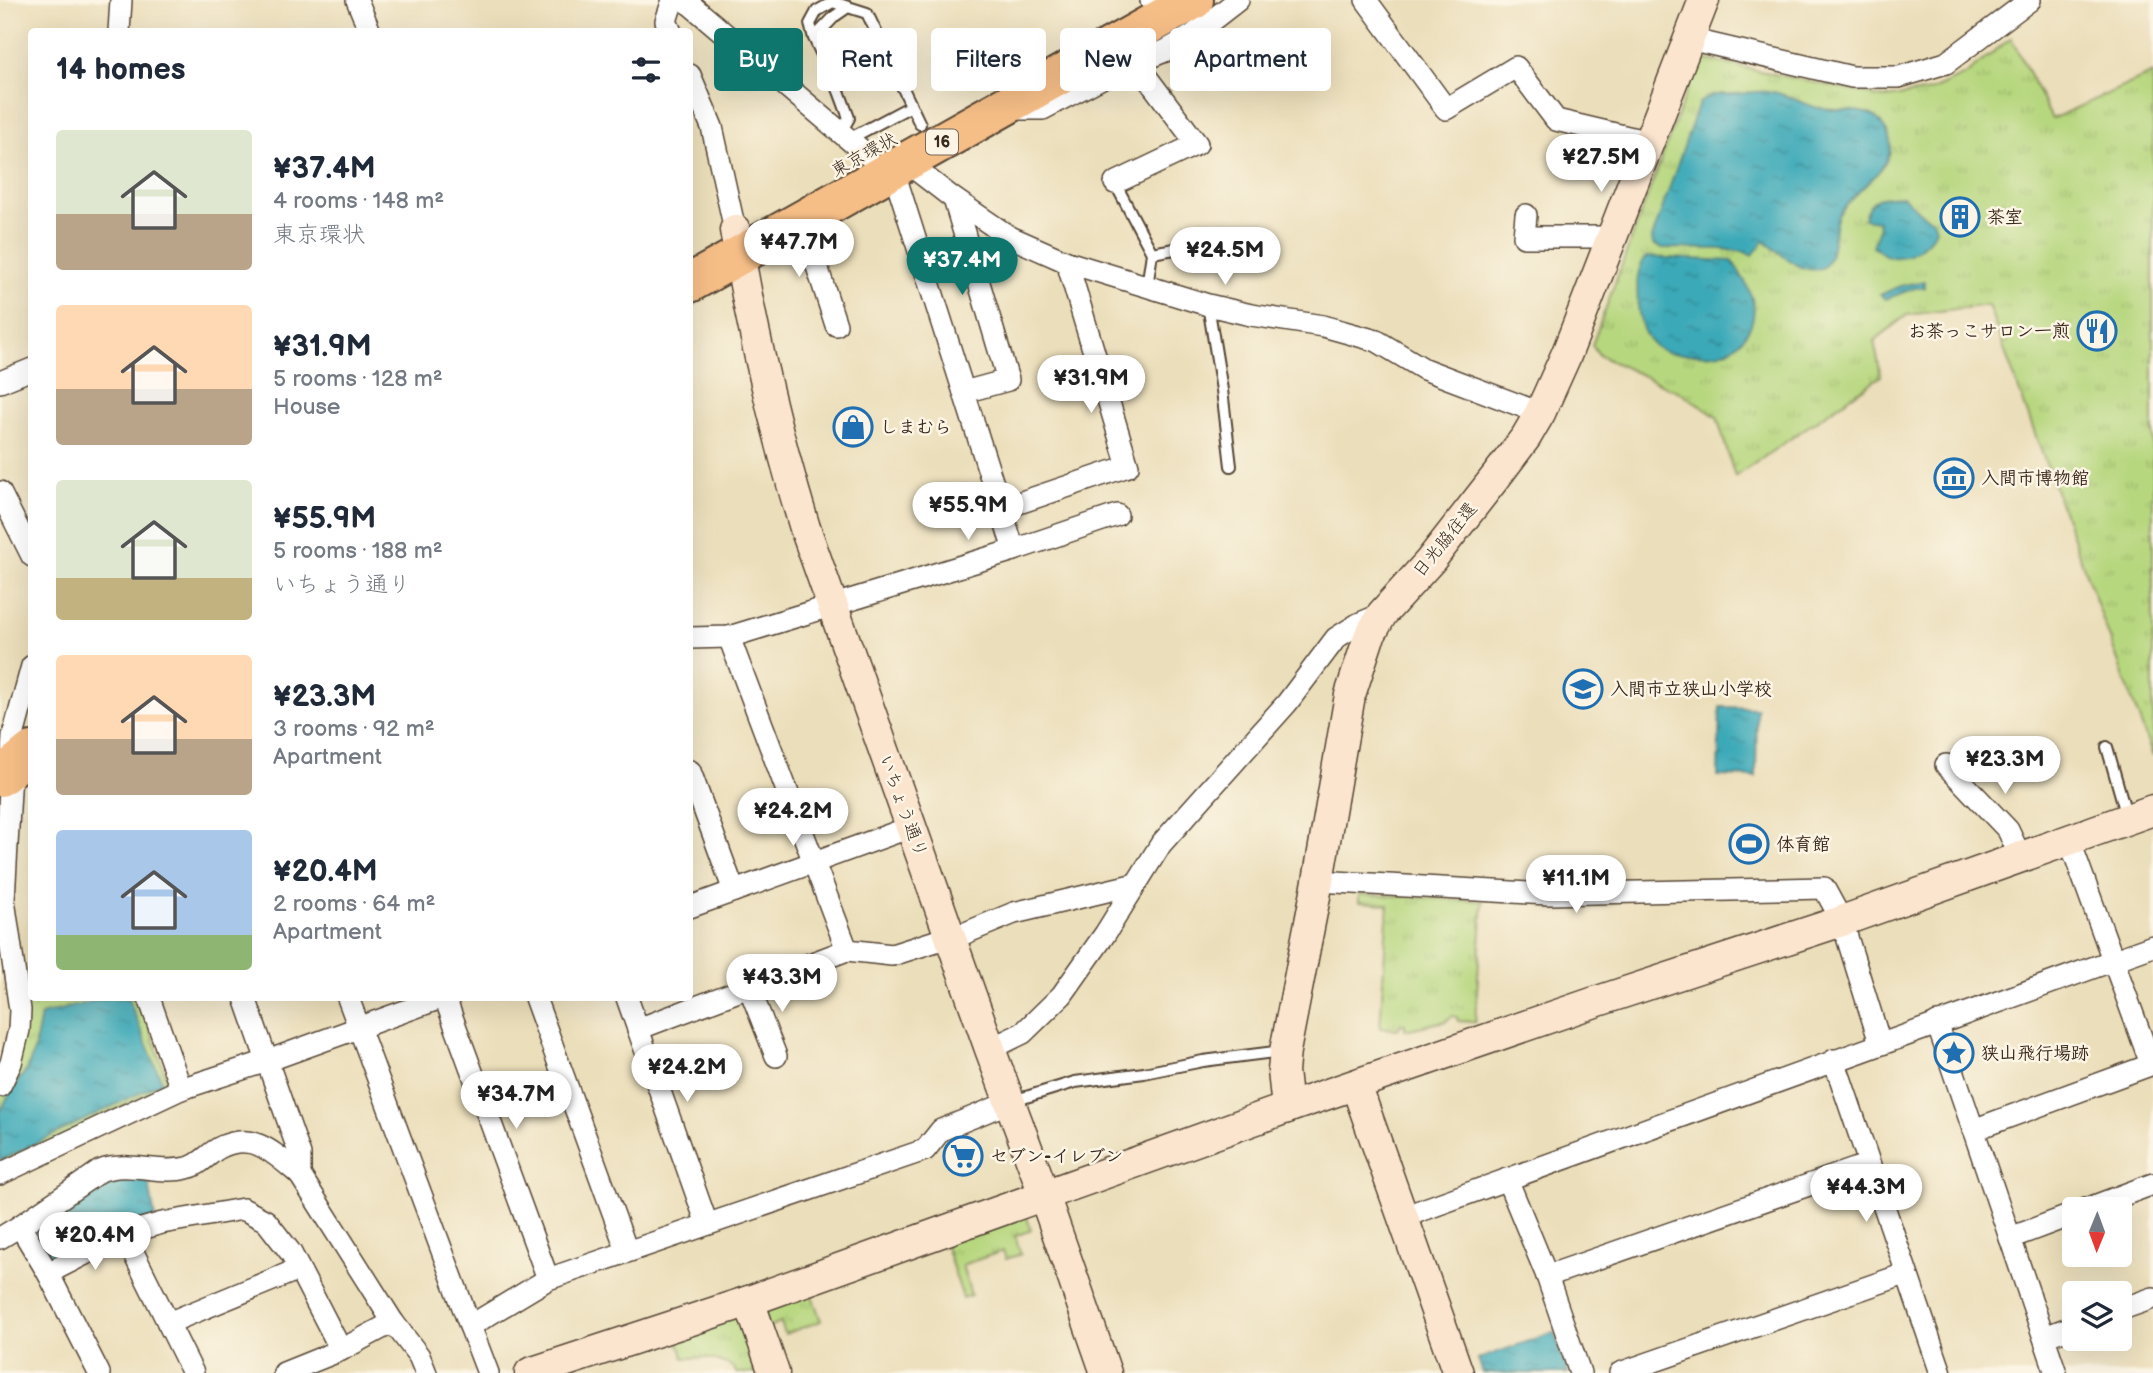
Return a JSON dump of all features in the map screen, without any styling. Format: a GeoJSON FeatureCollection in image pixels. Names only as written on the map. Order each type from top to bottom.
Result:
{"type":"FeatureCollection","features":[{"type":"Feature","properties":{"kind":"highway","name":"東京環状"},"geometry":{"type":"LineString","coordinates":[[693,280],[737,243],[871,151],[916,115],[1151,0]]}},
{"type":"Feature","properties":{"kind":"highway","name":"東京環状"},"geometry":{"type":"LineString","coordinates":[[693,255],[802,220],[871,151],[1002,109],[1195,0]]}},
{"type":"Feature","properties":{"kind":"street"},"geometry":{"type":"LineString","coordinates":[[119,28],[121,0]]}},
{"type":"Feature","properties":{"kind":"street"},"geometry":{"type":"LineString","coordinates":[[358,0],[368,28]]}},
{"type":"Feature","properties":{"kind":"street"},"geometry":{"type":"LineString","coordinates":[[669,28],[666,21],[673,0]]}},
{"type":"Feature","properties":{"kind":"street"},"geometry":{"type":"LineString","coordinates":[[685,0],[871,151],[954,200],[1008,236],[1067,262],[1208,305],[1251,315],[1323,326],[1377,341],[1424,369],[1540,413]]}},
{"type":"Feature","properties":{"kind":"street"},"geometry":{"type":"LineString","coordinates":[[1156,54],[1193,36],[1238,0]]}},
{"type":"Feature","properties":{"kind":"street"},"geometry":{"type":"LineString","coordinates":[[1366,0],[1446,109],[1516,67],[1556,120],[1649,142]]}},
{"type":"Feature","properties":{"kind":"street","name":"日光脇往還"},"geometry":{"type":"LineString","coordinates":[[1287,1108],[1283,1071],[1285,1051],[1350,695],[1362,654],[1382,614],[1430,561],[1489,486],[1526,438],[1540,413],[1567,354],[1704,0]]}},
{"type":"Feature","properties":{"kind":"street"},"geometry":{"type":"LineString","coordinates":[[1689,39],[1852,77],[1899,77],[1946,63],[2030,0]]}},
{"type":"Feature","properties":{"kind":"street"},"geometry":{"type":"LineString","coordinates":[[693,82],[712,127],[737,243]]}},
{"type":"Feature","properties":{"kind":"street"},"geometry":{"type":"LineString","coordinates":[[1115,183],[1198,144],[1156,89]]}},
{"type":"Feature","properties":{"kind":"street"},"geometry":{"type":"LineString","coordinates":[[1002,109],[1043,109],[1077,91]]}},
{"type":"Feature","properties":{"kind":"street"},"geometry":{"type":"LineString","coordinates":[[871,151],[964,392],[1014,550]]}},
{"type":"Feature","properties":{"kind":"street"},"geometry":{"type":"LineString","coordinates":[[954,200],[1008,380],[964,392]]}},
{"type":"Feature","properties":{"kind":"street"},"geometry":{"type":"LineString","coordinates":[[1525,215],[1524,237],[1611,237]]}},
{"type":"Feature","properties":{"kind":"street"},"geometry":{"type":"LineString","coordinates":[[802,220],[836,325]]}},
{"type":"Feature","properties":{"kind":"street","name":"いちょう通り"},"geometry":{"type":"LineString","coordinates":[[737,243],[754,339],[784,458],[832,606],[1106,1373]]}},
{"type":"Feature","properties":{"kind":"street"},"geometry":{"type":"LineString","coordinates":[[1001,509],[1128,466],[1067,262]]}},
{"type":"Feature","properties":{"kind":"street"},"geometry":{"type":"LineString","coordinates":[[0,382],[28,371]]}},
{"type":"Feature","properties":{"kind":"street"},"geometry":{"type":"LineString","coordinates":[[0,492],[28,548]]}},
{"type":"Feature","properties":{"kind":"street"},"geometry":{"type":"LineString","coordinates":[[693,638],[729,637],[1014,550],[1117,515]]}},
{"type":"Feature","properties":{"kind":"street"},"geometry":{"type":"LineString","coordinates":[[990,1049],[1023,1033],[1062,995],[1105,934],[1161,844],[1287,703],[1336,638],[1358,624],[1382,614]]}},
{"type":"Feature","properties":{"kind":"street"},"geometry":{"type":"LineString","coordinates":[[729,637],[847,950]]}},
{"type":"Feature","properties":{"kind":"street"},"geometry":{"type":"LineString","coordinates":[[0,1086],[11,1063],[19,1030],[24,989],[4,900],[15,750],[28,686]]}},
{"type":"Feature","properties":{"kind":"street"},"geometry":{"type":"LineString","coordinates":[[1946,765],[2008,830],[2020,856]]}},
{"type":"Feature","properties":{"kind":"street"},"geometry":{"type":"LineString","coordinates":[[695,805],[734,891]]}},
{"type":"Feature","properties":{"kind":"street"},"geometry":{"type":"LineString","coordinates":[[530,1373],[748,1301],[1287,1108],[1842,920],[2140,814]]}},
{"type":"Feature","properties":{"kind":"street"},"geometry":{"type":"LineString","coordinates":[[693,907],[911,827]]}},
{"type":"Feature","properties":{"kind":"street"},"geometry":{"type":"LineString","coordinates":[[1973,1130],[2152,1064],[2069,839]]}},
{"type":"Feature","properties":{"kind":"street"},"geometry":{"type":"LineString","coordinates":[[1318,881],[1548,894],[1824,888],[1842,920],[1880,1043]]}},
{"type":"Feature","properties":{"kind":"street"},"geometry":{"type":"LineString","coordinates":[[638,1029],[847,950],[891,955],[951,939],[1014,913],[1136,884]]}},
{"type":"Feature","properties":{"kind":"street"},"geometry":{"type":"LineString","coordinates":[[1403,1217],[1834,1059],[2153,946]]}},
{"type":"Feature","properties":{"kind":"street"},"geometry":{"type":"LineString","coordinates":[[749,987],[776,1056]]}},
{"type":"Feature","properties":{"kind":"street"},"geometry":{"type":"LineString","coordinates":[[150,1001],[181,1089]]}},
{"type":"Feature","properties":{"kind":"street"},"geometry":{"type":"LineString","coordinates":[[245,1001],[300,1154],[300,1175]]}},
{"type":"Feature","properties":{"kind":"street"},"geometry":{"type":"LineString","coordinates":[[349,1001],[488,1373]]}},
{"type":"Feature","properties":{"kind":"street"},"geometry":{"type":"LineString","coordinates":[[0,1174],[181,1089],[434,1001]]}},
{"type":"Feature","properties":{"kind":"street"},"geometry":{"type":"LineString","coordinates":[[444,1001],[548,1279]]}},
{"type":"Feature","properties":{"kind":"street"},"geometry":{"type":"LineString","coordinates":[[536,1001],[627,1251]]}},
{"type":"Feature","properties":{"kind":"street"},"geometry":{"type":"LineString","coordinates":[[628,1001],[708,1224]]}},
{"type":"Feature","properties":{"kind":"street"},"geometry":{"type":"LineString","coordinates":[[1937,1023],[2056,1373]]}},
{"type":"Feature","properties":{"kind":"street"},"geometry":{"type":"LineString","coordinates":[[1834,1059],[1905,1274],[1941,1373]]}},
{"type":"Feature","properties":{"kind":"street"},"geometry":{"type":"LineString","coordinates":[[1356,1085],[1458,1373]]}},
{"type":"Feature","properties":{"kind":"street"},"geometry":{"type":"LineString","coordinates":[[470,1326],[548,1279],[925,1150],[941,1130],[1010,1102]]}},
{"type":"Feature","properties":{"kind":"street"},"geometry":{"type":"LineString","coordinates":[[0,1238],[100,1171],[113,1166],[187,1168],[219,1148],[231,1144],[247,1142],[262,1145],[300,1175],[393,1322],[419,1356],[426,1373]]}},
{"type":"Feature","properties":{"kind":"street"},"geometry":{"type":"LineString","coordinates":[[1547,1276],[1869,1164]]}},
{"type":"Feature","properties":{"kind":"street"},"geometry":{"type":"LineString","coordinates":[[1507,1179],[1547,1276],[1580,1373]]}},
{"type":"Feature","properties":{"kind":"street"},"geometry":{"type":"LineString","coordinates":[[2119,1197],[2153,1184]]}},
{"type":"Feature","properties":{"kind":"street"},"geometry":{"type":"LineString","coordinates":[[48,1273],[124,1234],[162,1223],[243,1209],[266,1221],[291,1253],[341,1350]]}},
{"type":"Feature","properties":{"kind":"street"},"geometry":{"type":"LineString","coordinates":[[2010,1238],[2062,1218]]}},
{"type":"Feature","properties":{"kind":"street"},"geometry":{"type":"LineString","coordinates":[[19,1226],[48,1273],[99,1373]]}},
{"type":"Feature","properties":{"kind":"street"},"geometry":{"type":"LineString","coordinates":[[124,1234],[193,1373]]}},
{"type":"Feature","properties":{"kind":"street"},"geometry":{"type":"LineString","coordinates":[[168,1323],[299,1269]]}},
{"type":"Feature","properties":{"kind":"street"},"geometry":{"type":"LineString","coordinates":[[1620,1373],[1905,1274]]}},
{"type":"Feature","properties":{"kind":"street"},"geometry":{"type":"LineString","coordinates":[[2132,1305],[2153,1298]]}},
{"type":"Feature","properties":{"kind":"street"},"geometry":{"type":"LineString","coordinates":[[748,1301],[774,1373]]}},
{"type":"Feature","properties":{"kind":"street"},"geometry":{"type":"LineString","coordinates":[[284,1373],[341,1350],[393,1322]]}},
{"type":"Feature","properties":{"kind":"street"},"geometry":{"type":"LineString","coordinates":[[2044,1337],[2062,1330]]}},
{"type":"Feature","properties":{"kind":"lane"},"geometry":{"type":"LineString","coordinates":[[871,151],[849,118],[814,38],[810,24],[817,11],[833,2],[867,13],[916,115]]}},
{"type":"Feature","properties":{"kind":"lane"},"geometry":{"type":"LineString","coordinates":[[814,38],[835,16],[848,7]]}},
{"type":"Feature","properties":{"kind":"lane"},"geometry":{"type":"LineString","coordinates":[[1115,183],[1152,253],[1147,287]]}},
{"type":"Feature","properties":{"kind":"lane"},"geometry":{"type":"LineString","coordinates":[[1152,253],[1208,243]]}},
{"type":"Feature","properties":{"kind":"lane"},"geometry":{"type":"LineString","coordinates":[[1208,305],[1231,466]]}},
{"type":"Feature","properties":{"kind":"lane"},"geometry":{"type":"LineString","coordinates":[[2107,747],[2140,814]]}},
{"type":"Feature","properties":{"kind":"lane"},"geometry":{"type":"LineString","coordinates":[[1010,1102],[1074,1083],[1203,1061],[1285,1051]]}},
{"type":"Feature","properties":{"kind":"green space"},"geometry":{"type":"Polygon","coordinates":[[[2011,38],[2052,119],[2153,73],[2153,757],[1988,305],[1907,315],[1874,341],[1881,376],[1735,477],[1717,417],[1683,394],[1600,356],[1592,345],[1699,58],[1886,98],[1930,91],[1965,75],[2011,38]]]}},
{"type":"Feature","properties":{"kind":"green space"},"geometry":{"type":"Polygon","coordinates":[[[1359,894],[1483,901],[1475,1022],[1458,1021],[1457,1017],[1452,1016],[1446,1021],[1405,1030],[1405,1024],[1401,1024],[1398,1029],[1380,1028],[1388,904],[1359,902],[1359,894]]]}},
{"type":"Feature","properties":{"kind":"green space"},"geometry":{"type":"Polygon","coordinates":[[[28,996],[28,1001],[94,1001],[42,1015],[27,1070],[13,1087],[0,1112],[0,1094],[28,996]]]}},
{"type":"Feature","properties":{"kind":"green space"},"geometry":{"type":"Polygon","coordinates":[[[129,1001],[141,1001],[168,1084],[0,1167],[0,1161],[161,1082],[129,1001]]]}},
{"type":"Feature","properties":{"kind":"green space"},"geometry":{"type":"Polygon","coordinates":[[[1026,1214],[1031,1230],[1015,1236],[1021,1254],[1006,1259],[1003,1251],[962,1265],[971,1295],[963,1298],[944,1241],[1026,1214]]]}},
{"type":"Feature","properties":{"kind":"green space"},"geometry":{"type":"Polygon","coordinates":[[[810,1290],[821,1321],[785,1334],[781,1323],[766,1328],[765,1306],[810,1290]]]}},
{"type":"Feature","properties":{"kind":"green space"},"geometry":{"type":"Polygon","coordinates":[[[732,1316],[743,1320],[761,1373],[736,1373],[734,1368],[716,1360],[684,1358],[676,1336],[732,1316]]]}},
{"type":"Feature","properties":{"kind":"water"},"geometry":{"type":"Polygon","coordinates":[[[1773,92],[1819,108],[1872,115],[1883,126],[1890,139],[1890,151],[1885,163],[1838,216],[1828,261],[1819,269],[1797,265],[1764,241],[1752,256],[1745,252],[1722,249],[1661,248],[1653,244],[1652,238],[1699,103],[1712,96],[1773,92]]]}},
{"type":"Feature","properties":{"kind":"water"},"geometry":{"type":"Polygon","coordinates":[[[1903,196],[1933,220],[1936,229],[1928,240],[1909,254],[1888,256],[1873,247],[1879,228],[1878,221],[1864,219],[1873,201],[1883,197],[1903,196]]]}},
{"type":"Feature","properties":{"kind":"water"},"geometry":{"type":"Polygon","coordinates":[[[1646,257],[1732,261],[1744,279],[1752,299],[1753,318],[1745,335],[1732,348],[1714,354],[1674,354],[1656,347],[1645,333],[1639,310],[1638,279],[1646,257]]]}},
{"type":"Feature","properties":{"kind":"water"},"geometry":{"type":"Polygon","coordinates":[[[1924,281],[1924,288],[1915,288],[1886,299],[1880,295],[1900,286],[1924,281]]]}},
{"type":"Feature","properties":{"kind":"water"},"geometry":{"type":"Polygon","coordinates":[[[1720,707],[1757,708],[1756,777],[1718,776],[1720,707]]]}},
{"type":"Feature","properties":{"kind":"water"},"geometry":{"type":"Polygon","coordinates":[[[94,1001],[129,1001],[162,1082],[0,1161],[0,1112],[13,1087],[27,1070],[41,1015],[94,1001]]]}},
{"type":"Feature","properties":{"kind":"water"},"geometry":{"type":"Polygon","coordinates":[[[106,1175],[148,1178],[155,1218],[115,1226],[54,1259],[44,1256],[35,1238],[36,1230],[57,1218],[53,1208],[106,1175]]]}},
{"type":"Feature","properties":{"kind":"water"},"geometry":{"type":"Polygon","coordinates":[[[1554,1332],[1568,1373],[1483,1373],[1478,1359],[1554,1332]]]}},
{"type":"Feature","properties":{"kind":"place","name":"茶室"},"geometry":{"type":"Point","coordinates":[1960,217]}},
{"type":"Feature","properties":{"kind":"place","name":"お茶っこサロン一煎"},"geometry":{"type":"Point","coordinates":[2097,331]}},
{"type":"Feature","properties":{"kind":"place","name":"しまむら"},"geometry":{"type":"Point","coordinates":[853,427]}},
{"type":"Feature","properties":{"kind":"place","name":"入間市博物館"},"geometry":{"type":"Point","coordinates":[1954,478]}},
{"type":"Feature","properties":{"kind":"place","name":"入間市立狭山小学校"},"geometry":{"type":"Point","coordinates":[1583,689]}},
{"type":"Feature","properties":{"kind":"place","name":"体育館"},"geometry":{"type":"Point","coordinates":[1749,844]}},
{"type":"Feature","properties":{"kind":"place","name":"狭山飛行場跡"},"geometry":{"type":"Point","coordinates":[1954,1053]}},
{"type":"Feature","properties":{"kind":"place","name":"セブン-イレブン"},"geometry":{"type":"Point","coordinates":[963,1156]}}]}
